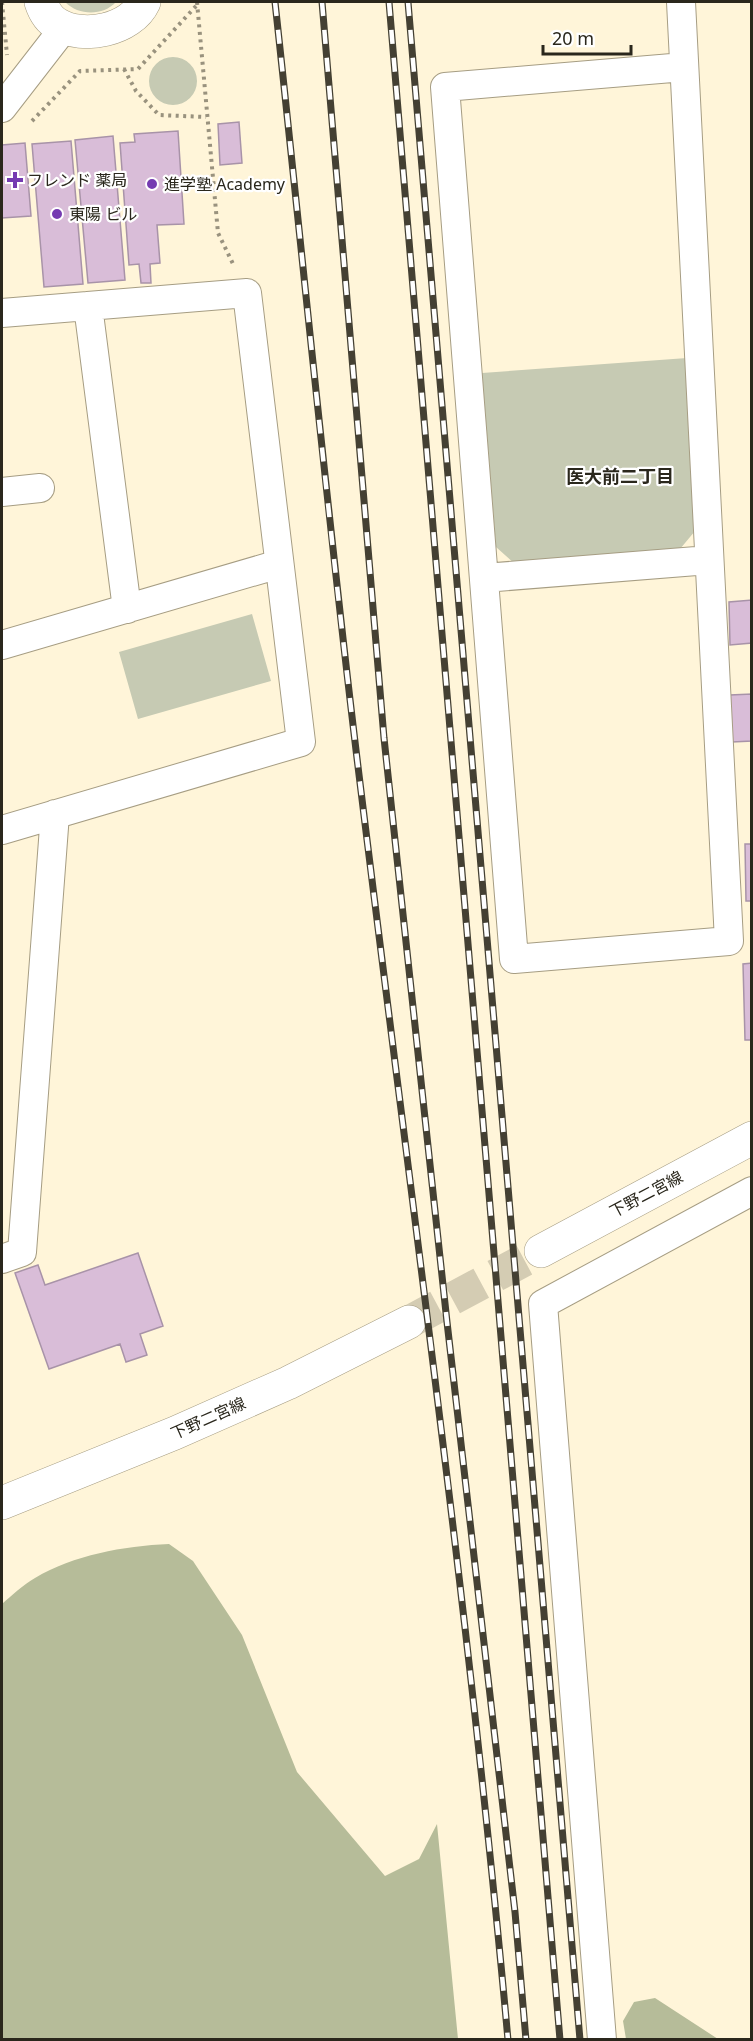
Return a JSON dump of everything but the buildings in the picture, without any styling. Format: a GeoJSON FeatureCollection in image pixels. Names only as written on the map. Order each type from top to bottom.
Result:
{"type":"FeatureCollection","features":[{"type":"Feature","properties":{"kind":"main road"},"geometry":{"type":"LineString","coordinates":[[41,2],[46,14],[55,24],[82,32],[117,27],[138,13],[144,2]]}},
{"type":"Feature","properties":{"kind":"main road","name":"下野二宮線"},"geometry":{"type":"LineString","coordinates":[[541,1251],[752,1138]]}},
{"type":"Feature","properties":{"kind":"main road","name":"下野二宮線"},"geometry":{"type":"LineString","coordinates":[[2,1503],[175,1433],[288,1383],[409,1322]]}},
{"type":"Feature","properties":{"kind":"street"},"geometry":{"type":"LineString","coordinates":[[681,2],[729,941],[514,959],[445,87],[684,67]]}},
{"type":"Feature","properties":{"kind":"street"},"geometry":{"type":"LineString","coordinates":[[8,99],[64,28]]}},
{"type":"Feature","properties":{"kind":"street"},"geometry":{"type":"LineString","coordinates":[[2,313],[247,293],[301,742],[2,830]]}},
{"type":"Feature","properties":{"kind":"street"},"geometry":{"type":"LineString","coordinates":[[88,306],[127,609]]}},
{"type":"Feature","properties":{"kind":"street"},"geometry":{"type":"LineString","coordinates":[[2,492],[40,488]]}},
{"type":"Feature","properties":{"kind":"street"},"geometry":{"type":"LineString","coordinates":[[484,579],[709,560]]}},
{"type":"Feature","properties":{"kind":"street"},"geometry":{"type":"LineString","coordinates":[[2,645],[279,564]]}},
{"type":"Feature","properties":{"kind":"street"},"geometry":{"type":"LineString","coordinates":[[2,1259],[22,1252],[56,814]]}},
{"type":"Feature","properties":{"kind":"street"},"geometry":{"type":"LineString","coordinates":[[602,2040],[543,1304],[752,1191]]}},
{"type":"Feature","properties":{"kind":"path"},"geometry":{"type":"LineString","coordinates":[[2,2],[8,65],[8,99],[25,128],[80,71],[138,69],[197,3]]}},
{"type":"Feature","properties":{"kind":"path"},"geometry":{"type":"LineString","coordinates":[[197,3],[218,233],[247,293]]}},
{"type":"Feature","properties":{"kind":"path"},"geometry":{"type":"LineString","coordinates":[[124,69],[135,91],[159,115],[206,117]]}},
{"type":"Feature","properties":{"kind":"green space"},"geometry":{"type":"Polygon","coordinates":[[[65,2],[116,2],[105,10],[84,12],[65,2]]]}},
{"type":"Feature","properties":{"kind":"green space"},"geometry":{"type":"Polygon","coordinates":[[[168,57],[178,57],[193,67],[197,81],[193,95],[187,101],[178,105],[168,105],[153,95],[149,86],[149,76],[159,61],[168,57]]]}},
{"type":"Feature","properties":{"kind":"green space"},"geometry":{"type":"Polygon","coordinates":[[[687,358],[695,531],[680,549],[515,564],[496,547],[482,373],[687,358]]]}},
{"type":"Feature","properties":{"kind":"green space"},"geometry":{"type":"Polygon","coordinates":[[[252,614],[271,681],[138,719],[119,652],[252,614]]]}},
{"type":"Feature","properties":{"kind":"green space"},"geometry":{"type":"Polygon","coordinates":[[[169,1544],[193,1561],[242,1635],[297,1772],[385,1876],[419,1859],[437,1824],[458,2039],[2,2039],[2,1604],[31,1581],[66,1563],[99,1553],[169,1544]]]}},
{"type":"Feature","properties":{"kind":"green space"},"geometry":{"type":"Polygon","coordinates":[[[655,1998],[718,2039],[626,2039],[623,2021],[634,2002],[655,1998]]]}},
{"type":"Feature","properties":{"kind":"tunnel"},"geometry":{"type":"LineString","coordinates":[[409,1322],[541,1251]]}},
{"type":"Feature","properties":{"kind":"railway"},"geometry":{"type":"LineString","coordinates":[[275,2],[345,657],[456,1555],[508,2040]]}},
{"type":"Feature","properties":{"kind":"railway"},"geometry":{"type":"LineString","coordinates":[[322,2],[384,738],[447,1322],[515,1912],[526,2040]]}},
{"type":"Feature","properties":{"kind":"railway"},"geometry":{"type":"LineString","coordinates":[[389,2],[560,2040]]}},
{"type":"Feature","properties":{"kind":"railway"},"geometry":{"type":"LineString","coordinates":[[408,2],[580,2040]]}},
{"type":"Feature","properties":{"kind":"place","name":"フレンド 薬局"},"geometry":{"type":"Point","coordinates":[15,180]}},
{"type":"Feature","properties":{"kind":"place","name":"進学塾 Academy"},"geometry":{"type":"Point","coordinates":[152,184]}},
{"type":"Feature","properties":{"kind":"place","name":"東陽 ビル"},"geometry":{"type":"Point","coordinates":[57,214]}},
{"type":"Feature","properties":{"kind":"district","name":"医大前二丁目"},"geometry":{"type":"Point","coordinates":[620,477]}}]}
